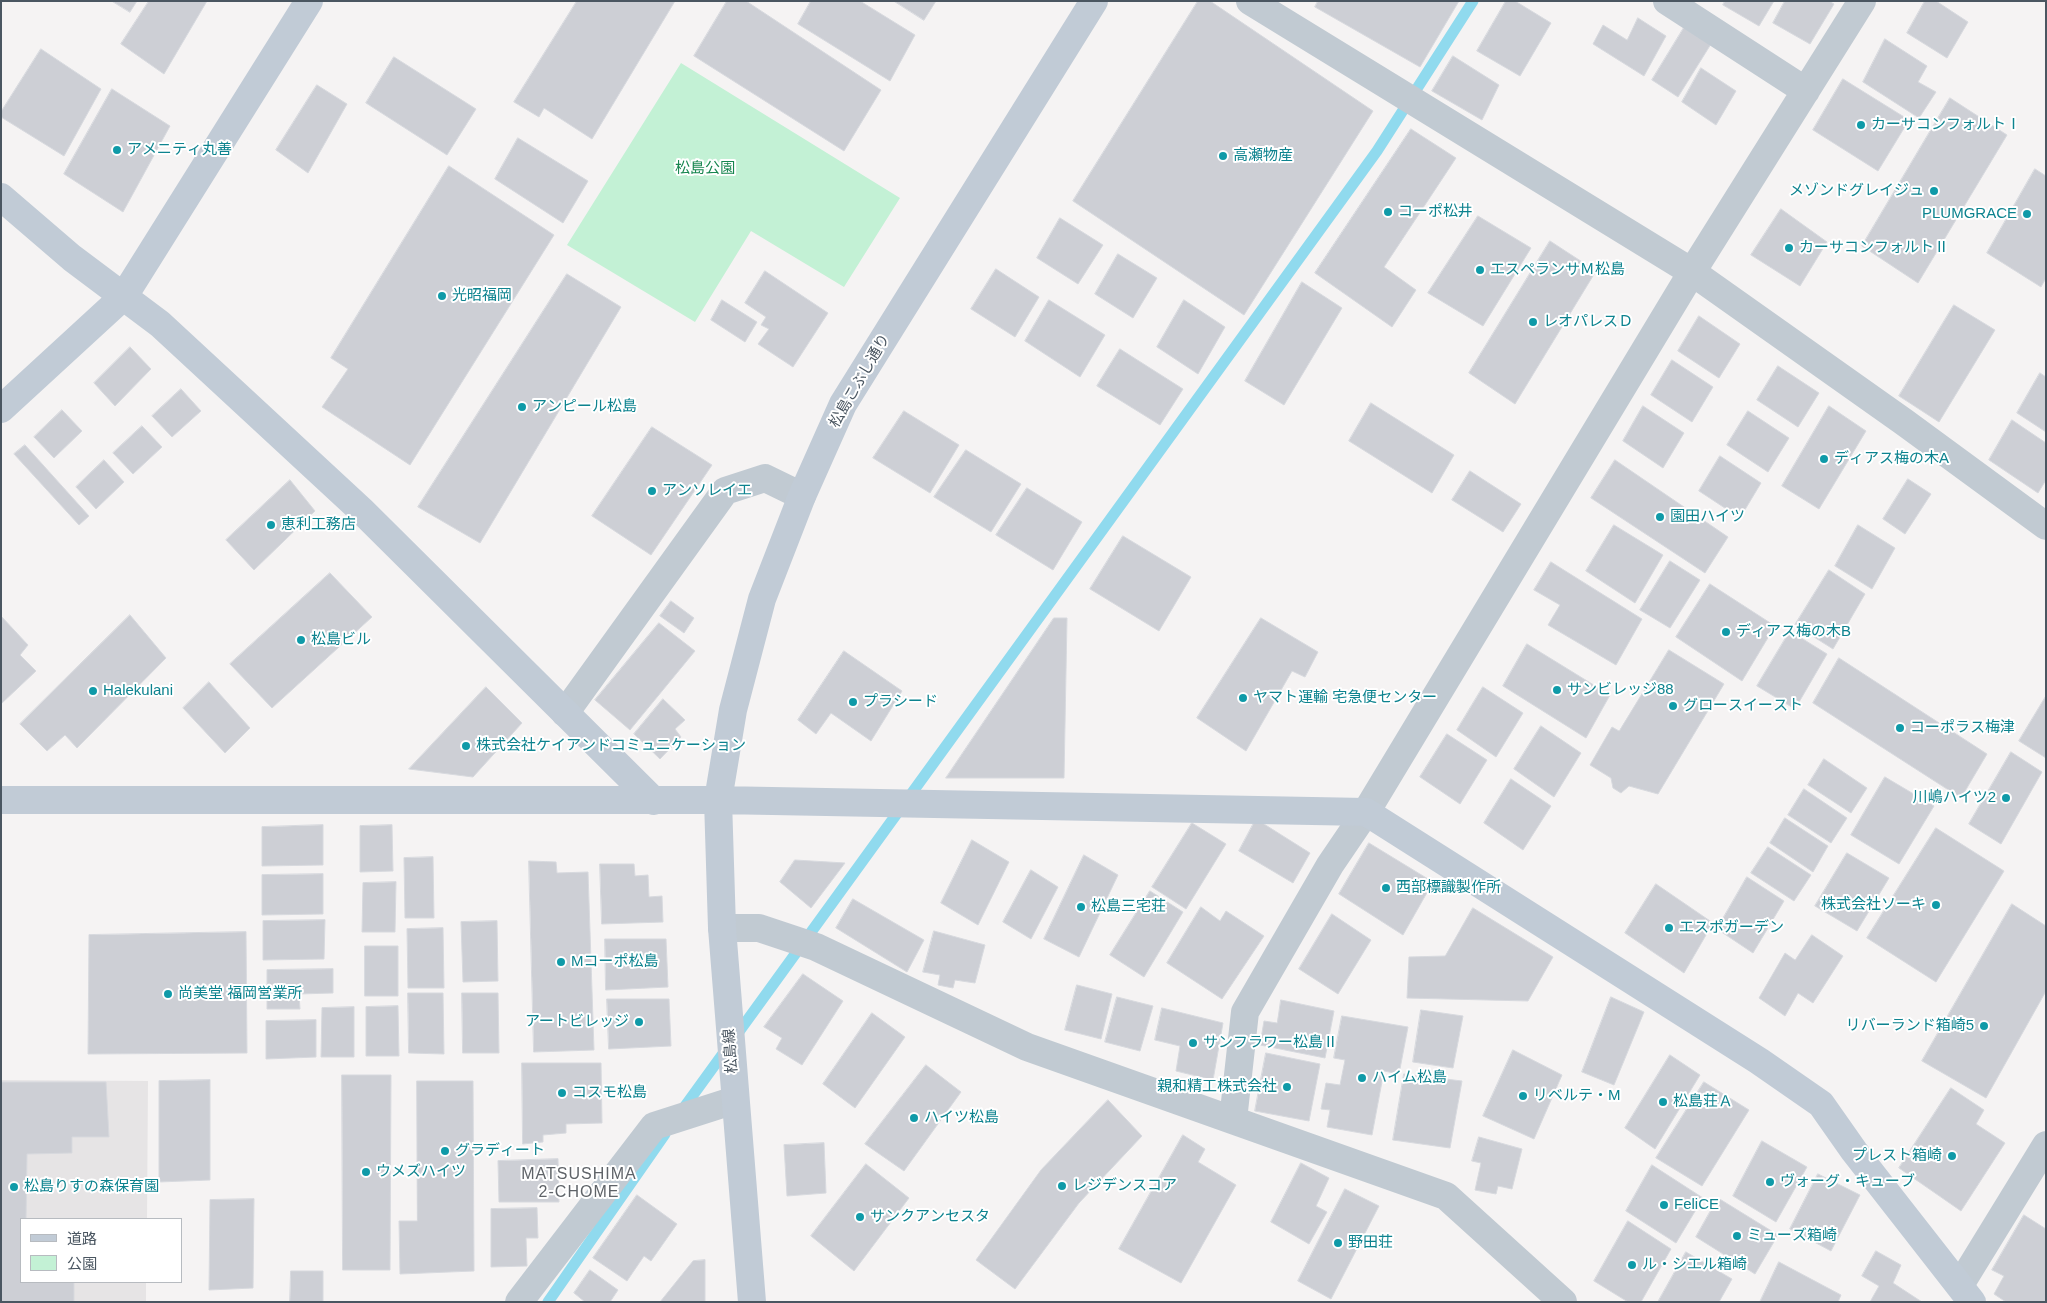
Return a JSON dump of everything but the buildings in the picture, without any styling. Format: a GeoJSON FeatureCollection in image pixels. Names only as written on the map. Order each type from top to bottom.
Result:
{"type":"FeatureCollection","features":[{"type":"Feature","properties":{"kind":"street"},"geometry":{"type":"LineString","coordinates":[[1,409],[124,296],[309,1]]}},
{"type":"Feature","properties":{"kind":"street","name":"松島こぶし通り"},"geometry":{"type":"LineString","coordinates":[[718,800],[733,710],[762,599],[802,496],[844,404],[1094,1]]}},
{"type":"Feature","properties":{"kind":"street"},"geometry":{"type":"LineString","coordinates":[[1250,1],[1692,272],[1904,422],[2046,526]]}},
{"type":"Feature","properties":{"kind":"street"},"geometry":{"type":"LineString","coordinates":[[1667,1],[1806,91]]}},
{"type":"Feature","properties":{"kind":"street"},"geometry":{"type":"LineString","coordinates":[[1233,1120],[1244,1012],[1330,865],[1366,812],[1692,272],[1862,1]]}},
{"type":"Feature","properties":{"kind":"street"},"geometry":{"type":"LineString","coordinates":[[1,197],[72,258],[160,324],[361,510],[654,801]]}},
{"type":"Feature","properties":{"kind":"street"},"geometry":{"type":"LineString","coordinates":[[566,714],[726,491],[766,478],[802,496]]}},
{"type":"Feature","properties":{"kind":"street"},"geometry":{"type":"LineString","coordinates":[[1,800],[718,800],[1366,812],[1759,1061],[1821,1104],[1854,1151],[1966,1293],[2046,1145]]}},
{"type":"Feature","properties":{"kind":"street","name":"松島線"},"geometry":{"type":"LineString","coordinates":[[718,800],[722,928],[752,1302]]}},
{"type":"Feature","properties":{"kind":"street"},"geometry":{"type":"LineString","coordinates":[[722,928],[759,928],[816,947],[1027,1047],[1446,1196],[1563,1302]]}},
{"type":"Feature","properties":{"kind":"street"},"geometry":{"type":"LineString","coordinates":[[518,1302],[654,1126],[735,1100]]}},
{"type":"Feature","properties":{"kind":"shaded area"},"geometry":{"type":"Polygon","coordinates":[[[1,1080],[148,1081],[147,1218],[20,1218],[20,1283],[146,1283],[146,1302],[1,1302],[1,1080]]]}},
{"type":"Feature","properties":{"kind":"green space","name":"松島公園"},"geometry":{"type":"Polygon","coordinates":[[[681,63],[900,198],[844,287],[751,231],[695,322],[567,245],[681,63]]]}},
{"type":"Feature","properties":{"kind":"waterway"},"geometry":{"type":"LineString","coordinates":[[680,1113],[1377,151],[1473,1]]}},
{"type":"Feature","properties":{"kind":"waterway"},"geometry":{"type":"LineString","coordinates":[[548,1302],[665,1134]]}},
{"type":"Feature","properties":{"kind":"place","name":"カーサコンフォルトⅠ"},"geometry":{"type":"Point","coordinates":[1861,125]}},
{"type":"Feature","properties":{"kind":"place","name":"アメニティ丸善"},"geometry":{"type":"Point","coordinates":[117,150]}},
{"type":"Feature","properties":{"kind":"place","name":"高瀬物産"},"geometry":{"type":"Point","coordinates":[1223,156]}},
{"type":"Feature","properties":{"kind":"place","name":"メゾンドグレイジュ"},"geometry":{"type":"Point","coordinates":[1934,191]}},
{"type":"Feature","properties":{"kind":"place","name":"コーポ松井"},"geometry":{"type":"Point","coordinates":[1388,212]}},
{"type":"Feature","properties":{"kind":"place","name":"PLUMGRACE"},"geometry":{"type":"Point","coordinates":[2027,214]}},
{"type":"Feature","properties":{"kind":"place","name":"カーサコンフォルトⅡ"},"geometry":{"type":"Point","coordinates":[1789,248]}},
{"type":"Feature","properties":{"kind":"place","name":"エスペランサＭ松島"},"geometry":{"type":"Point","coordinates":[1480,270]}},
{"type":"Feature","properties":{"kind":"place","name":"光昭福岡"},"geometry":{"type":"Point","coordinates":[442,296]}},
{"type":"Feature","properties":{"kind":"place","name":"レオパレスＤ"},"geometry":{"type":"Point","coordinates":[1533,322]}},
{"type":"Feature","properties":{"kind":"place","name":"アンピール松島"},"geometry":{"type":"Point","coordinates":[522,407]}},
{"type":"Feature","properties":{"kind":"place","name":"ディアス梅の木A"},"geometry":{"type":"Point","coordinates":[1824,459]}},
{"type":"Feature","properties":{"kind":"place","name":"アンソレイエ"},"geometry":{"type":"Point","coordinates":[652,491]}},
{"type":"Feature","properties":{"kind":"place","name":"園田ハイツ"},"geometry":{"type":"Point","coordinates":[1660,517]}},
{"type":"Feature","properties":{"kind":"place","name":"恵利工務店"},"geometry":{"type":"Point","coordinates":[271,525]}},
{"type":"Feature","properties":{"kind":"place","name":"ディアス梅の木B"},"geometry":{"type":"Point","coordinates":[1726,632]}},
{"type":"Feature","properties":{"kind":"place","name":"松島ビル"},"geometry":{"type":"Point","coordinates":[301,640]}},
{"type":"Feature","properties":{"kind":"place","name":"サンビレッジ88"},"geometry":{"type":"Point","coordinates":[1557,690]}},
{"type":"Feature","properties":{"kind":"place","name":"Halekulani"},"geometry":{"type":"Point","coordinates":[93,691]}},
{"type":"Feature","properties":{"kind":"place","name":"ヤマト運輸 宅急便センター"},"geometry":{"type":"Point","coordinates":[1243,698]}},
{"type":"Feature","properties":{"kind":"place","name":"プラシード"},"geometry":{"type":"Point","coordinates":[853,702]}},
{"type":"Feature","properties":{"kind":"place","name":"グロースイースト"},"geometry":{"type":"Point","coordinates":[1673,706]}},
{"type":"Feature","properties":{"kind":"place","name":"コーポラス梅津"},"geometry":{"type":"Point","coordinates":[1900,728]}},
{"type":"Feature","properties":{"kind":"place","name":"株式会社ケイアンドコミュニケーション"},"geometry":{"type":"Point","coordinates":[466,746]}},
{"type":"Feature","properties":{"kind":"place","name":"川嶋ハイツ2"},"geometry":{"type":"Point","coordinates":[2006,798]}},
{"type":"Feature","properties":{"kind":"place","name":"西部標識製作所"},"geometry":{"type":"Point","coordinates":[1386,888]}},
{"type":"Feature","properties":{"kind":"place","name":"株式会社ソーキ"},"geometry":{"type":"Point","coordinates":[1936,905]}},
{"type":"Feature","properties":{"kind":"place","name":"松島三宅荘"},"geometry":{"type":"Point","coordinates":[1081,907]}},
{"type":"Feature","properties":{"kind":"place","name":"エスポガーデン"},"geometry":{"type":"Point","coordinates":[1669,928]}},
{"type":"Feature","properties":{"kind":"place","name":"Mコーポ松島"},"geometry":{"type":"Point","coordinates":[561,962]}},
{"type":"Feature","properties":{"kind":"place","name":"尚美堂 福岡営業所"},"geometry":{"type":"Point","coordinates":[168,994]}},
{"type":"Feature","properties":{"kind":"place","name":"アートビレッジ"},"geometry":{"type":"Point","coordinates":[639,1022]}},
{"type":"Feature","properties":{"kind":"place","name":"リバーランド箱崎5"},"geometry":{"type":"Point","coordinates":[1984,1026]}},
{"type":"Feature","properties":{"kind":"place","name":"サンフラワー松島Ⅱ"},"geometry":{"type":"Point","coordinates":[1193,1043]}},
{"type":"Feature","properties":{"kind":"place","name":"ハイム松島"},"geometry":{"type":"Point","coordinates":[1362,1078]}},
{"type":"Feature","properties":{"kind":"place","name":"親和精工株式会社"},"geometry":{"type":"Point","coordinates":[1287,1087]}},
{"type":"Feature","properties":{"kind":"place","name":"コスモ松島"},"geometry":{"type":"Point","coordinates":[562,1093]}},
{"type":"Feature","properties":{"kind":"place","name":"リベルテ・M"},"geometry":{"type":"Point","coordinates":[1523,1096]}},
{"type":"Feature","properties":{"kind":"place","name":"松島荘Ａ"},"geometry":{"type":"Point","coordinates":[1663,1102]}},
{"type":"Feature","properties":{"kind":"place","name":"ハイツ松島"},"geometry":{"type":"Point","coordinates":[914,1118]}},
{"type":"Feature","properties":{"kind":"place","name":"グラディート"},"geometry":{"type":"Point","coordinates":[445,1151]}},
{"type":"Feature","properties":{"kind":"place","name":"プレスト箱崎"},"geometry":{"type":"Point","coordinates":[1952,1156]}},
{"type":"Feature","properties":{"kind":"place","name":"ウメズハイツ"},"geometry":{"type":"Point","coordinates":[366,1172]}},
{"type":"Feature","properties":{"kind":"place","name":"ヴォーグ・キューブ"},"geometry":{"type":"Point","coordinates":[1770,1182]}},
{"type":"Feature","properties":{"kind":"place","name":"レジデンスコア"},"geometry":{"type":"Point","coordinates":[1062,1186]}},
{"type":"Feature","properties":{"kind":"place","name":"松島りすの森保育園"},"geometry":{"type":"Point","coordinates":[14,1187]}},
{"type":"Feature","properties":{"kind":"place","name":"FeliCE"},"geometry":{"type":"Point","coordinates":[1664,1205]}},
{"type":"Feature","properties":{"kind":"place","name":"サンクアンセスタ"},"geometry":{"type":"Point","coordinates":[860,1217]}},
{"type":"Feature","properties":{"kind":"place","name":"ミューズ箱崎"},"geometry":{"type":"Point","coordinates":[1737,1236]}},
{"type":"Feature","properties":{"kind":"place","name":"野田荘"},"geometry":{"type":"Point","coordinates":[1338,1243]}},
{"type":"Feature","properties":{"kind":"place","name":"ル・シエル箱崎"},"geometry":{"type":"Point","coordinates":[1632,1265]}},
{"type":"Feature","properties":{"kind":"district","name":"MATSUSHIMA 2-CHOME"},"geometry":{"type":"Point","coordinates":[579,1184]}}]}
